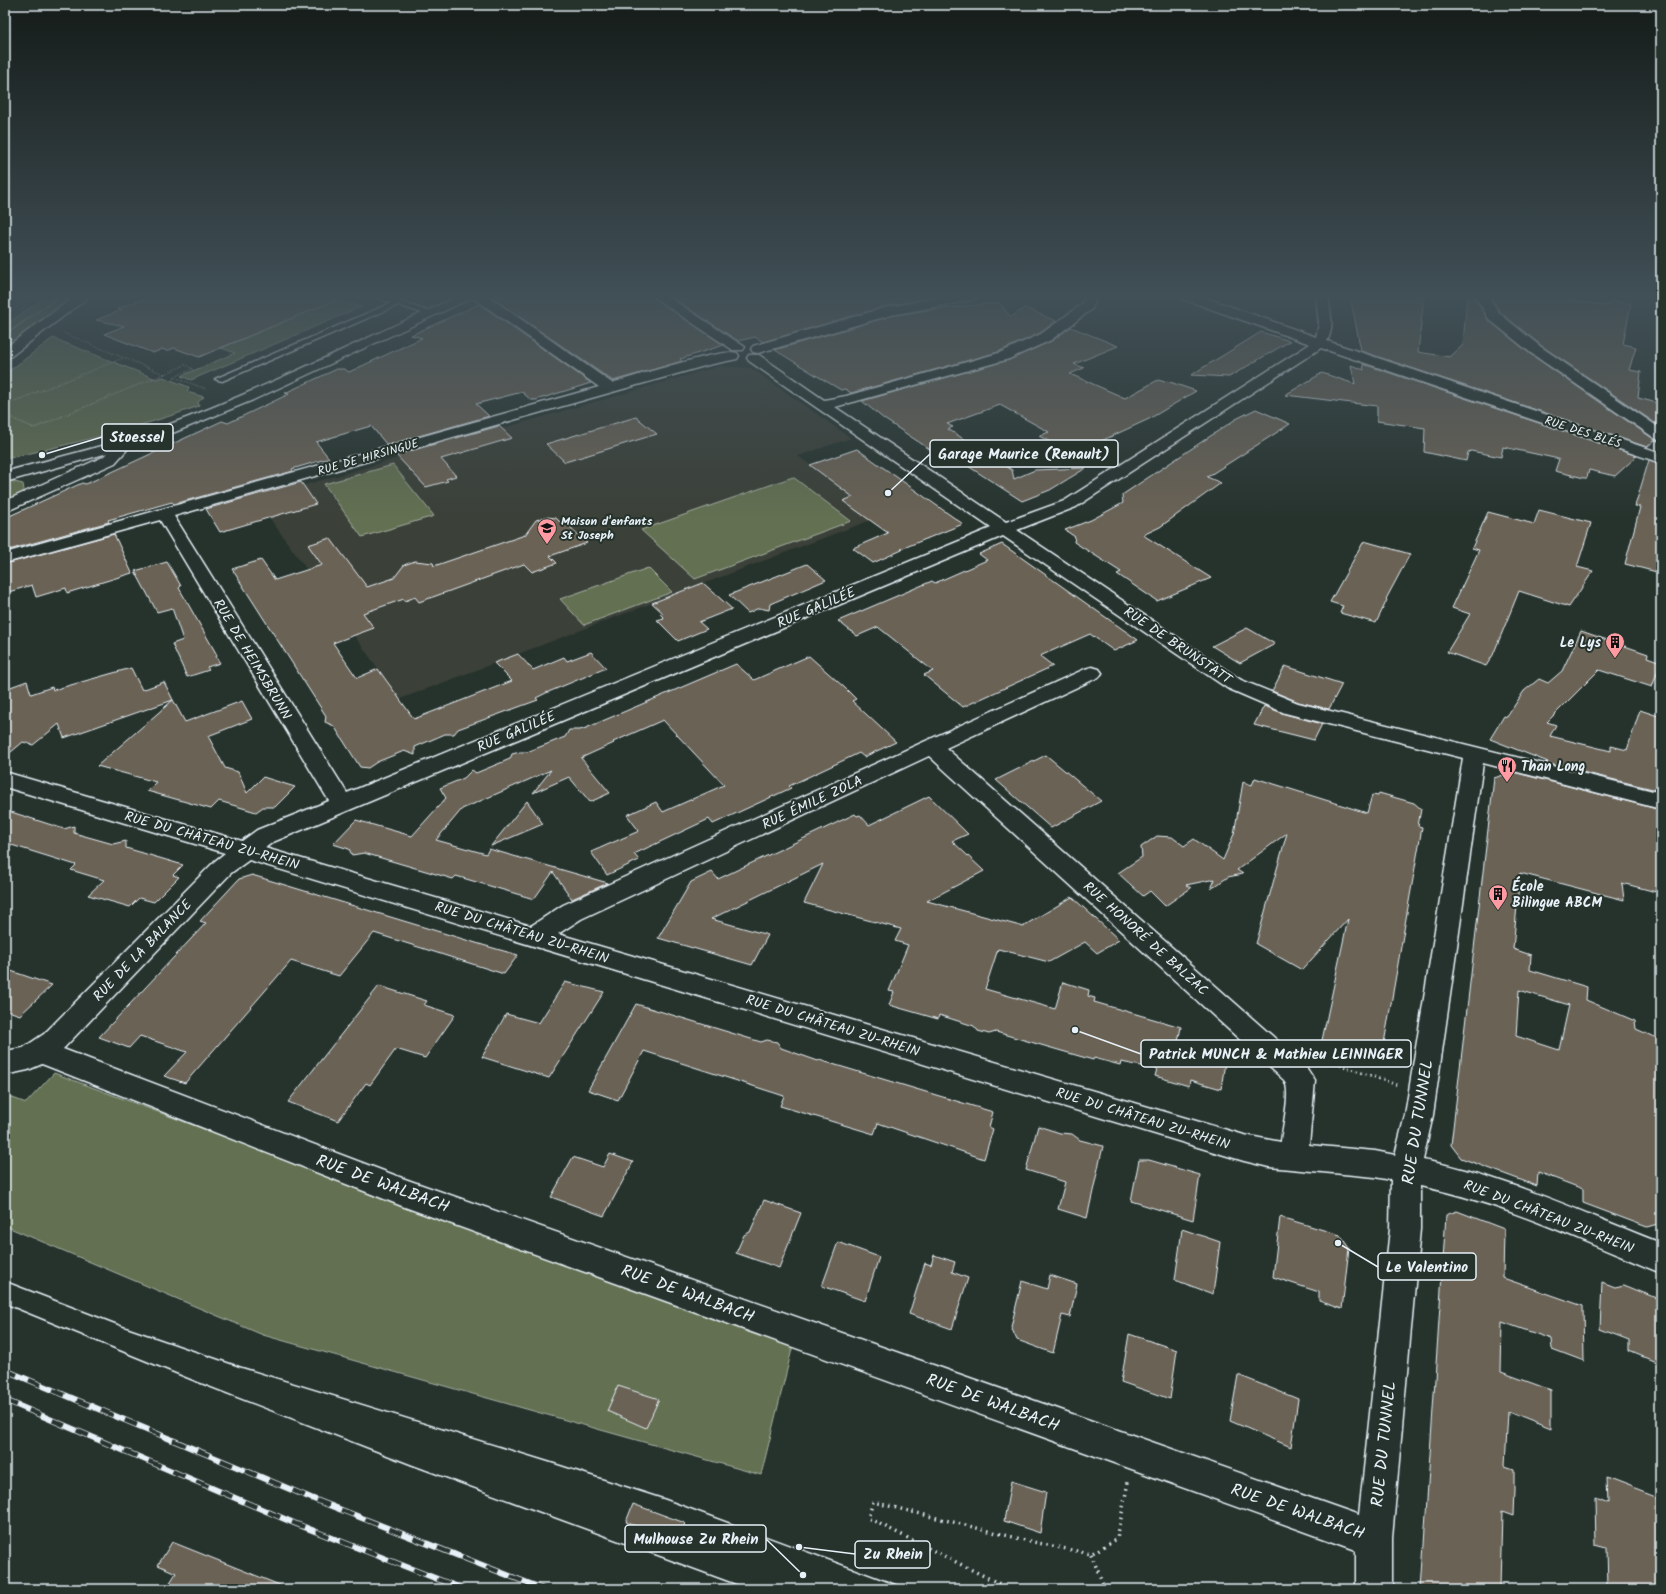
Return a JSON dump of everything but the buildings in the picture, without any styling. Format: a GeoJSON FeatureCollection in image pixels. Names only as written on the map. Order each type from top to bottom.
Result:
{"type":"FeatureCollection","features":[{"type":"Feature","properties":{"kind":"street"},"geometry":{"type":"LineString","coordinates":[[5,477],[124,444],[213,412],[306,370]]}},
{"type":"Feature","properties":{"kind":"street"},"geometry":{"type":"LineString","coordinates":[[585,370],[611,389]]}},
{"type":"Feature","properties":{"kind":"street","name":"RUE DE HIRSINGUE"},"geometry":{"type":"LineString","coordinates":[[5,558],[674,370]]}},
{"type":"Feature","properties":{"kind":"street","name":"RUE DE BRUNSTATT"},"geometry":{"type":"LineString","coordinates":[[779,370],[824,404],[1004,529],[1234,684],[1292,708],[1661,801]]}},
{"type":"Feature","properties":{"kind":"street"},"geometry":{"type":"LineString","coordinates":[[824,404],[847,400],[953,370]]}},
{"type":"Feature","properties":{"kind":"street","name":"RUE GALILÉE"},"geometry":{"type":"LineString","coordinates":[[247,851],[265,836],[1004,529],[1070,504],[1277,370]]}},
{"type":"Feature","properties":{"kind":"street","name":"RUE DES BLÉS"},"geometry":{"type":"LineString","coordinates":[[1397,370],[1661,458]]}},
{"type":"Feature","properties":{"kind":"street"},"geometry":{"type":"LineString","coordinates":[[1566,370],[1661,436]]}},
{"type":"Feature","properties":{"kind":"street"},"geometry":{"type":"LineString","coordinates":[[5,508],[109,460],[124,444]]}},
{"type":"Feature","properties":{"kind":"street"},"geometry":{"type":"LineString","coordinates":[[26,472],[46,489]]}},
{"type":"Feature","properties":{"kind":"street","name":"RUE DE HEIMSBRUNN"},"geometry":{"type":"LineString","coordinates":[[164,513],[342,804]]}},
{"type":"Feature","properties":{"kind":"street","name":"RUE ÉMILE ZOLA"},"geometry":{"type":"LineString","coordinates":[[535,936],[572,912],[1092,673]]}},
{"type":"Feature","properties":{"kind":"street","name":"RUE HONORÉ DE BALZAC"},"geometry":{"type":"LineString","coordinates":[[932,747],[1294,1072],[1301,1081],[1301,1093],[1293,1156]]}},
{"type":"Feature","properties":{"kind":"street","name":"RUE DU TUNNEL"},"geometry":{"type":"LineString","coordinates":[[1374,1589],[1374,1538],[1405,1229],[1406,1170],[1422,1094],[1474,753]]}},
{"type":"Feature","properties":{"kind":"street","name":"RUE DU CHÂTEAU ZU-RHEIN"},"geometry":{"type":"LineString","coordinates":[[5,779],[1250,1150],[1293,1156],[1369,1163],[1451,1179],[1492,1191],[1661,1258]]}},
{"type":"Feature","properties":{"kind":"street","name":"RUE DE LA BALANCE"},"geometry":{"type":"LineString","coordinates":[[40,1052],[53,1042],[223,867],[247,851]]}},
{"type":"Feature","properties":{"kind":"street"},"geometry":{"type":"LineString","coordinates":[[5,1063],[28,1059],[40,1052]]}},
{"type":"Feature","properties":{"kind":"street","name":"RUE DE WALBACH"},"geometry":{"type":"LineString","coordinates":[[40,1052],[402,1192],[1374,1538]]}},
{"type":"Feature","properties":{"kind":"lane"},"geometry":{"type":"LineString","coordinates":[[219,379],[239,370]]}},
{"type":"Feature","properties":{"kind":"path"},"geometry":{"type":"LineString","coordinates":[[5,405],[93,370]]}},
{"type":"Feature","properties":{"kind":"path"},"geometry":{"type":"LineString","coordinates":[[155,370],[164,374]]}},
{"type":"Feature","properties":{"kind":"path"},"geometry":{"type":"LineString","coordinates":[[5,415],[34,428],[172,370]]}},
{"type":"Feature","properties":{"kind":"path"},"geometry":{"type":"LineString","coordinates":[[190,370],[174,377],[208,390]]}},
{"type":"Feature","properties":{"kind":"path"},"geometry":{"type":"LineString","coordinates":[[1294,1072],[1326,1060],[1422,1094]]}},
{"type":"Feature","properties":{"kind":"path"},"geometry":{"type":"LineString","coordinates":[[1010,1589],[868,1518],[873,1502],[1033,1542],[1091,1554],[1117,1539],[1134,1452]]}},
{"type":"Feature","properties":{"kind":"path"},"geometry":{"type":"LineString","coordinates":[[1091,1554],[1105,1589]]}},
{"type":"Feature","properties":{"kind":"shaded area","name":"Maison d'enfants St Joseph"},"geometry":{"type":"Polygon","coordinates":[[[705,370],[754,370],[851,438],[798,456],[853,497],[843,501],[871,520],[400,699],[256,499],[705,370]]]}},
{"type":"Feature","properties":{"kind":"green space"},"geometry":{"type":"Polygon","coordinates":[[[10,370],[134,370],[156,379],[163,377],[189,387],[187,392],[204,397],[198,402],[199,406],[151,422],[78,442],[5,459],[5,374],[10,370]]]}},
{"type":"Feature","properties":{"kind":"green space"},"geometry":{"type":"Polygon","coordinates":[[[194,370],[213,370],[191,380],[181,376],[194,370]]]}},
{"type":"Feature","properties":{"kind":"green space"},"geometry":{"type":"Polygon","coordinates":[[[393,465],[434,516],[362,537],[324,484],[393,465]]]}},
{"type":"Feature","properties":{"kind":"green space"},"geometry":{"type":"Polygon","coordinates":[[[793,477],[851,521],[695,579],[641,530],[793,477]]]}},
{"type":"Feature","properties":{"kind":"green space"},"geometry":{"type":"Polygon","coordinates":[[[11,481],[23,484],[24,490],[22,494],[5,502],[5,482],[11,481]]]}},
{"type":"Feature","properties":{"kind":"green space"},"geometry":{"type":"Polygon","coordinates":[[[648,568],[672,592],[584,625],[560,599],[648,568]]]}},
{"type":"Feature","properties":{"kind":"green space"},"geometry":{"type":"Polygon","coordinates":[[[54,1073],[601,1278],[794,1341],[761,1475],[263,1335],[5,1226],[5,1095],[26,1103],[54,1073]]]}},
{"type":"Feature","properties":{"kind":"tram line"},"geometry":{"type":"LineString","coordinates":[[5,1281],[122,1326],[241,1367],[665,1499],[908,1589]]}},
{"type":"Feature","properties":{"kind":"tram line"},"geometry":{"type":"LineString","coordinates":[[5,1304],[194,1381],[411,1465],[748,1589]]}},
{"type":"Feature","properties":{"kind":"railway"},"geometry":{"type":"LineString","coordinates":[[5,1370],[311,1498],[543,1589]]}},
{"type":"Feature","properties":{"kind":"railway"},"geometry":{"type":"LineString","coordinates":[[5,1400],[294,1523],[463,1589]]}},
{"type":"Feature","properties":{"kind":"place","name":"Stoessel"},"geometry":{"type":"Point","coordinates":[42,455]}},
{"type":"Feature","properties":{"kind":"place","name":"Garage Maurice (Renault)"},"geometry":{"type":"Point","coordinates":[888,493]}},
{"type":"Feature","properties":{"kind":"place","name":"Maison d'enfants St Joseph"},"geometry":{"type":"Point","coordinates":[547,545]}},
{"type":"Feature","properties":{"kind":"place","name":"Le Lys"},"geometry":{"type":"Point","coordinates":[1615,659]}},
{"type":"Feature","properties":{"kind":"place","name":"Than Long"},"geometry":{"type":"Point","coordinates":[1507,783]}},
{"type":"Feature","properties":{"kind":"place","name":"École Bilingue ABCM"},"geometry":{"type":"Point","coordinates":[1498,911]}},
{"type":"Feature","properties":{"kind":"place","name":"Patrick MUNCH & Mathieu LEININGER"},"geometry":{"type":"Point","coordinates":[1075,1030]}},
{"type":"Feature","properties":{"kind":"place","name":"Le Valentino"},"geometry":{"type":"Point","coordinates":[1338,1243]}},
{"type":"Feature","properties":{"kind":"place","name":"Zu Rhein"},"geometry":{"type":"Point","coordinates":[799,1547]}},
{"type":"Feature","properties":{"kind":"place","name":"Mulhouse Zu Rhein"},"geometry":{"type":"Point","coordinates":[803,1575]}}]}
